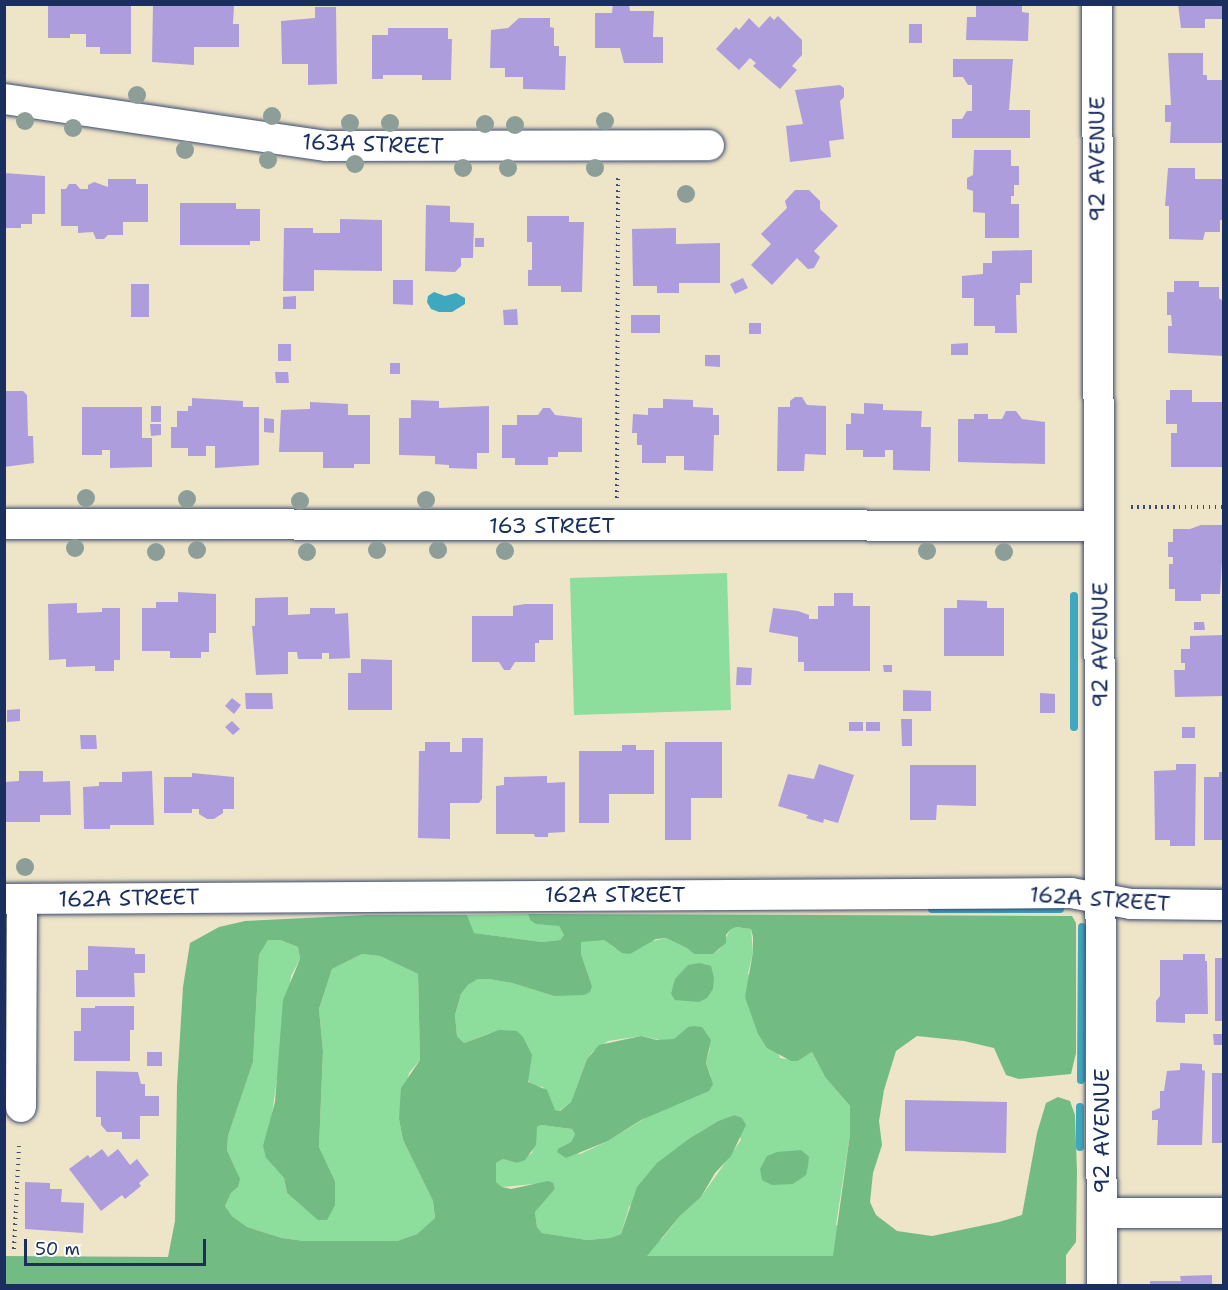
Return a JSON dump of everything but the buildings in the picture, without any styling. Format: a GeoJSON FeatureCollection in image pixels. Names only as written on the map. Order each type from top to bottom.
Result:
{"type":"FeatureCollection","features":[{"type":"Feature","properties":{"kind":"street","name":"92 AVENUE"},"geometry":{"type":"LineString","coordinates":[[1096,4],[1102,1286]]}},
{"type":"Feature","properties":{"kind":"street","name":"163A STREET"},"geometry":{"type":"LineString","coordinates":[[4,99],[326,146],[709,145]]}},
{"type":"Feature","properties":{"kind":"street","name":"163 STREET"},"geometry":{"type":"LineString","coordinates":[[4,524],[1099,526]]}},
{"type":"Feature","properties":{"kind":"street","name":"162A STREET"},"geometry":{"type":"LineString","coordinates":[[13,899],[1071,893],[1131,904],[1224,905]]}},
{"type":"Feature","properties":{"kind":"street"},"geometry":{"type":"LineString","coordinates":[[13,899],[21,1107]]}},
{"type":"Feature","properties":{"kind":"street"},"geometry":{"type":"LineString","coordinates":[[1102,1213],[1224,1213]]}},
{"type":"Feature","properties":{"kind":"path"},"geometry":{"type":"LineString","coordinates":[[617,501],[618,174]]}},
{"type":"Feature","properties":{"kind":"path"},"geometry":{"type":"LineString","coordinates":[[1131,507],[1224,507]]}},
{"type":"Feature","properties":{"kind":"path"},"geometry":{"type":"LineString","coordinates":[[15,1249],[19,1146]]}},
{"type":"Feature","properties":{"kind":"green space"},"geometry":{"type":"Polygon","coordinates":[[[727,573],[731,710],[574,715],[570,578],[727,573]]]}},
{"type":"Feature","properties":{"kind":"green space"},"geometry":{"type":"Polygon","coordinates":[[[528,914],[530,920],[559,926],[564,935],[560,940],[542,942],[473,933],[467,915],[528,914]]]}},
{"type":"Feature","properties":{"kind":"green space"},"geometry":{"type":"Polygon","coordinates":[[[528,914],[1072,916],[1076,923],[1076,1053],[1071,1074],[1019,1079],[1006,1075],[994,1048],[964,1041],[917,1036],[896,1051],[884,1090],[879,1121],[882,1145],[873,1173],[870,1202],[876,1215],[897,1231],[932,1236],[1022,1215],[1037,1133],[1046,1103],[1058,1097],[1070,1101],[1075,1115],[1076,1242],[1066,1255],[1066,1285],[5,1285],[5,1256],[168,1257],[175,1221],[177,1085],[183,987],[190,943],[219,927],[245,921],[368,915],[467,915],[474,933],[542,942],[560,940],[564,935],[559,926],[536,924],[530,920],[528,914]],[[736,927],[726,935],[726,943],[713,954],[694,954],[666,938],[656,939],[630,954],[622,953],[604,940],[581,942],[581,954],[592,986],[590,992],[584,995],[554,996],[512,983],[489,979],[478,979],[468,985],[461,994],[455,1015],[457,1036],[464,1043],[499,1030],[517,1031],[523,1037],[532,1055],[528,1082],[547,1090],[555,1110],[560,1111],[571,1102],[587,1059],[599,1045],[641,1036],[657,1040],[674,1039],[688,1027],[694,1026],[702,1027],[711,1040],[706,1063],[713,1084],[709,1091],[641,1120],[608,1141],[566,1158],[557,1152],[559,1148],[571,1142],[575,1134],[572,1129],[541,1125],[537,1127],[536,1145],[525,1160],[517,1163],[503,1159],[496,1163],[496,1182],[502,1187],[511,1189],[548,1181],[553,1183],[555,1189],[535,1212],[537,1227],[542,1233],[587,1240],[610,1238],[621,1234],[637,1187],[657,1163],[690,1138],[718,1121],[734,1115],[742,1118],[746,1125],[731,1156],[715,1173],[701,1197],[680,1216],[647,1256],[833,1256],[850,1134],[850,1106],[825,1077],[812,1052],[798,1061],[791,1061],[767,1048],[758,1034],[745,997],[753,952],[753,937],[751,929],[736,927]],[[268,940],[259,955],[253,1062],[228,1136],[227,1150],[240,1179],[238,1187],[231,1193],[225,1206],[232,1216],[247,1227],[282,1238],[304,1241],[397,1241],[417,1234],[435,1218],[433,1201],[403,1140],[399,1119],[401,1088],[420,1060],[418,974],[380,956],[362,954],[332,969],[319,1009],[323,1051],[319,1147],[335,1181],[335,1205],[327,1220],[318,1220],[287,1193],[284,1178],[266,1158],[263,1146],[275,1102],[283,1000],[300,959],[298,947],[280,940],[268,940]]]}},
{"type":"Feature","properties":{"kind":"green space"},"geometry":{"type":"Polygon","coordinates":[[[736,927],[751,929],[753,952],[748,973],[780,1058],[798,1061],[812,1052],[825,1077],[850,1106],[850,1134],[836,1225],[1066,1285],[511,1285],[662,1239],[680,1216],[701,1197],[741,1140],[734,1115],[718,1121],[690,1138],[629,1207],[621,1234],[610,1238],[587,1240],[542,1233],[537,1227],[535,1212],[555,1189],[533,1184],[502,1187],[496,1182],[496,1163],[503,1159],[517,1163],[532,1153],[537,1127],[541,1125],[572,1129],[575,1134],[571,1142],[559,1148],[580,1154],[608,1141],[711,1077],[706,1063],[710,1048],[688,1027],[675,1039],[665,1041],[641,1036],[608,1041],[593,1051],[587,1059],[571,1102],[559,1111],[555,1110],[543,1087],[530,1085],[528,1072],[490,1033],[464,1043],[457,1036],[455,1015],[461,994],[468,985],[478,979],[489,979],[512,983],[554,996],[592,986],[581,954],[581,942],[593,939],[604,940],[616,949],[666,938],[688,948],[694,954],[713,954],[720,949],[730,930],[736,927]]]}},
{"type":"Feature","properties":{"kind":"green space"},"geometry":{"type":"Polygon","coordinates":[[[268,940],[280,940],[298,947],[300,959],[291,976],[266,1158],[284,1178],[287,1193],[319,1220],[335,1181],[319,1147],[323,1051],[319,1009],[332,969],[362,954],[380,956],[418,974],[420,1060],[409,1073],[399,1119],[403,1140],[433,1201],[435,1218],[417,1234],[397,1241],[304,1241],[282,1238],[247,1227],[232,1216],[225,1206],[231,1193],[238,1187],[236,1170],[227,1150],[228,1136],[253,1062],[259,955],[268,940]]]}},
{"type":"Feature","properties":{"kind":"green space"},"geometry":{"type":"Polygon","coordinates":[[[700,963],[711,966],[714,978],[713,989],[707,998],[699,1002],[675,1000],[671,994],[675,979],[688,965],[700,963]]]}},
{"type":"Feature","properties":{"kind":"green space"},"geometry":{"type":"Polygon","coordinates":[[[801,1150],[809,1157],[806,1175],[793,1184],[772,1185],[762,1180],[760,1169],[767,1156],[777,1152],[801,1150]]]}},
{"type":"Feature","properties":{"kind":"water"},"geometry":{"type":"Polygon","coordinates":[[[434,292],[445,296],[456,293],[465,298],[465,304],[452,312],[439,312],[431,309],[427,302],[428,296],[434,292]]]}},
{"type":"Feature","properties":{"kind":"waterway"},"geometry":{"type":"LineString","coordinates":[[1074,596],[1074,727]]}},
{"type":"Feature","properties":{"kind":"waterway"},"geometry":{"type":"LineString","coordinates":[[932,909],[1060,909]]}},
{"type":"Feature","properties":{"kind":"waterway"},"geometry":{"type":"LineString","coordinates":[[1081,1080],[1082,927]]}},
{"type":"Feature","properties":{"kind":"waterway"},"geometry":{"type":"LineString","coordinates":[[1080,1107],[1080,1147]]}}]}
